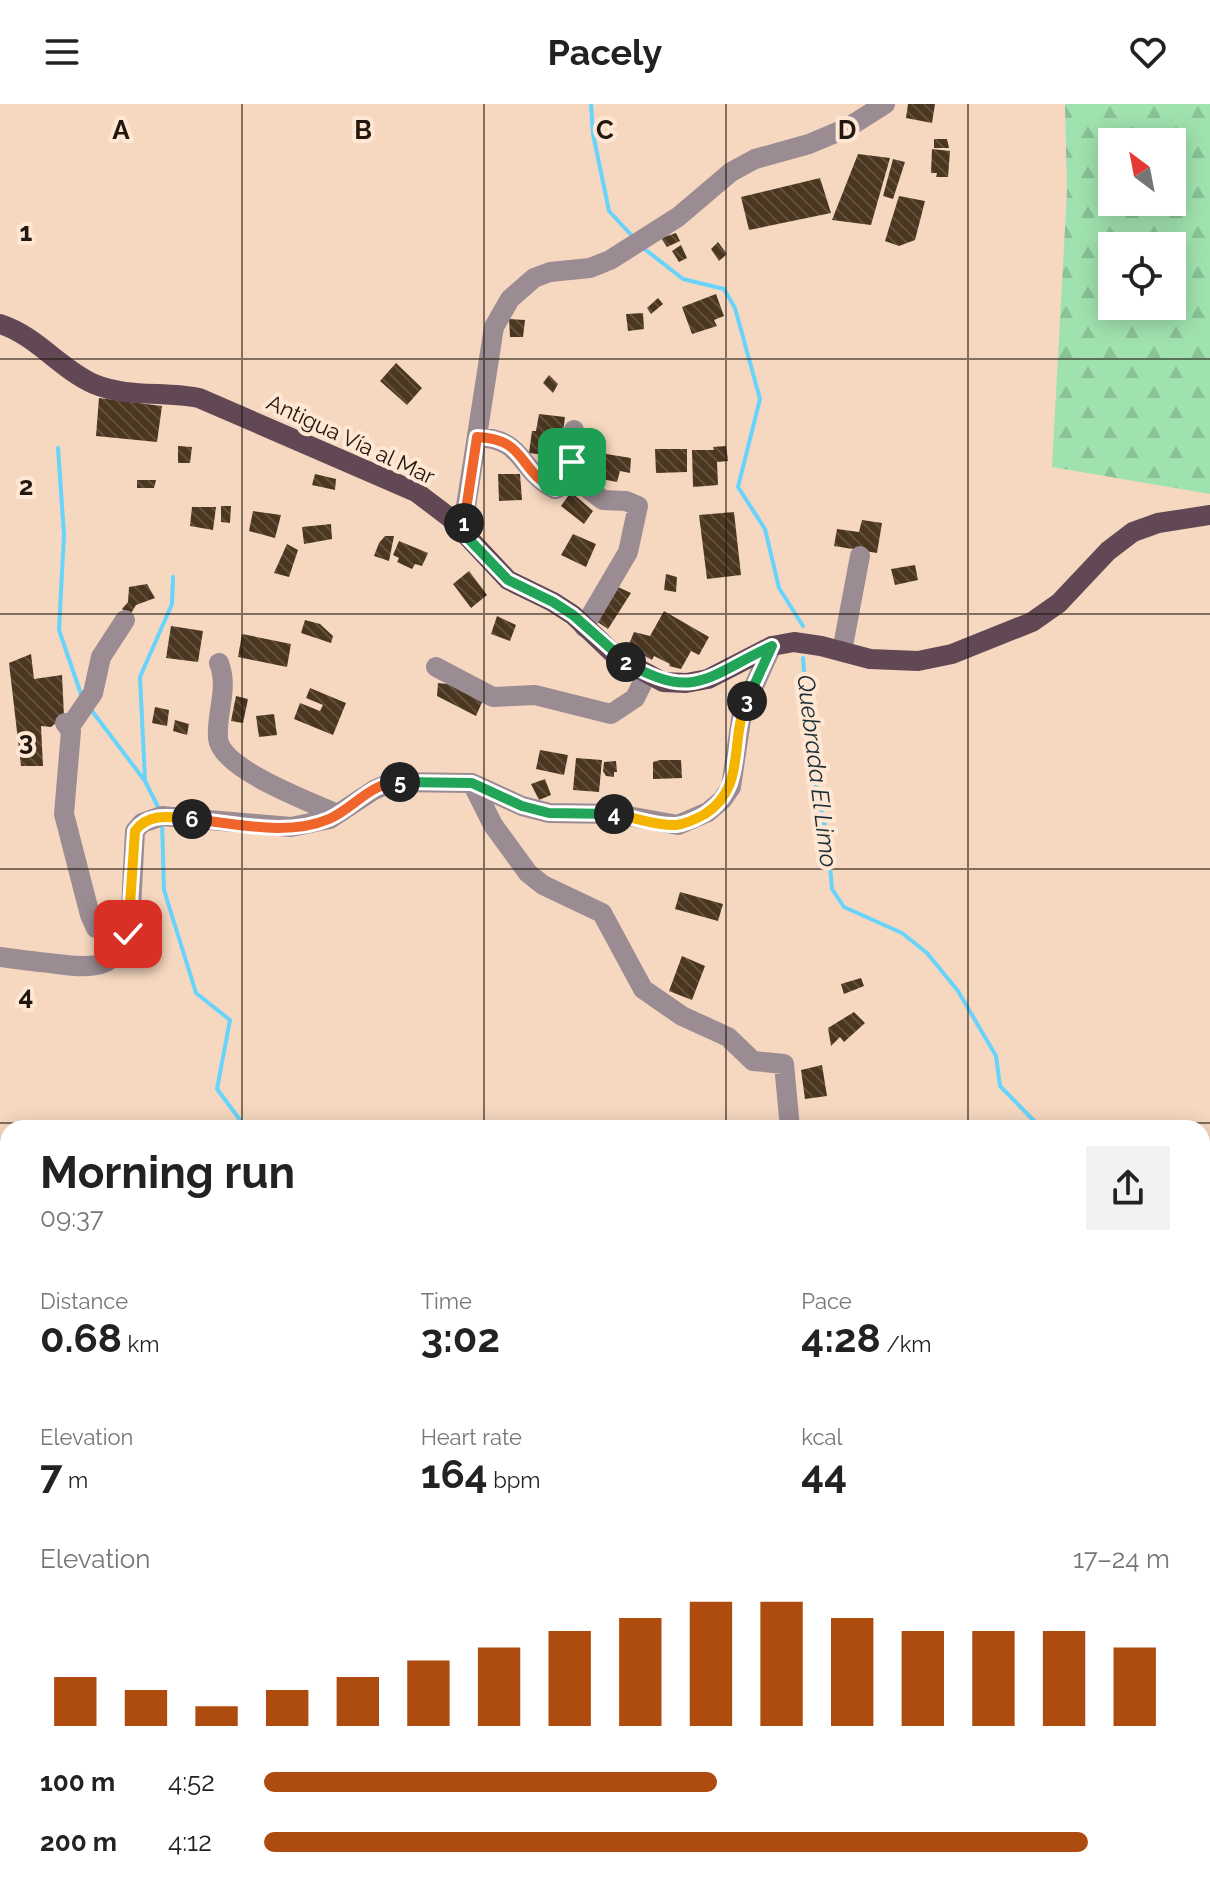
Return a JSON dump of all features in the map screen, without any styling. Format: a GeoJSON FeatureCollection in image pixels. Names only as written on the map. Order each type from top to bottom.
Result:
{"type":"FeatureCollection","features":[{"type":"Feature","properties":{"kind":"main road","name":"Antigua Vía al Mar"},"geometry":{"type":"LineString","coordinates":[[0,324],[40,344],[77,375],[96,385],[199,398],[384,477],[433,502],[508,580],[553,602],[617,657],[663,682],[686,683],[708,679],[772,646],[794,642],[870,659],[918,661],[970,649],[1032,622],[1059,603],[1108,551],[1133,532],[1158,523],[1210,515]]}},
{"type":"Feature","properties":{"kind":"street"},"geometry":{"type":"LineString","coordinates":[[462,532],[494,327],[510,299],[534,278],[550,272],[590,268],[610,260],[678,217],[731,172],[755,159],[809,144],[847,128],[885,104]]}},
{"type":"Feature","properties":{"kind":"street"},"geometry":{"type":"LineString","coordinates":[[477,437],[495,438],[511,445],[543,483],[555,489],[562,487],[567,479],[572,462],[574,430]]}},
{"type":"Feature","properties":{"kind":"street"},"geometry":{"type":"LineString","coordinates":[[584,473],[587,488],[603,500],[626,501],[638,506],[628,552],[584,627]]}},
{"type":"Feature","properties":{"kind":"street"},"geometry":{"type":"LineString","coordinates":[[842,651],[860,556]]}},
{"type":"Feature","properties":{"kind":"street"},"geometry":{"type":"LineString","coordinates":[[125,620],[101,657],[77,714],[64,814],[96,928],[128,934]]}},
{"type":"Feature","properties":{"kind":"street"},"geometry":{"type":"LineString","coordinates":[[0,957],[87,968],[96,967],[118,953],[128,934],[134,834],[142,823],[162,816],[291,827],[312,824],[337,814],[392,782],[472,783],[522,806],[554,814],[617,814],[678,825],[695,819],[722,800],[731,787],[742,713],[772,646]]}},
{"type":"Feature","properties":{"kind":"street"},"geometry":{"type":"LineString","coordinates":[[219,663],[224,680],[218,736],[222,749],[255,777],[337,814]]}},
{"type":"Feature","properties":{"kind":"street"},"geometry":{"type":"LineString","coordinates":[[436,667],[493,697],[535,695],[611,714],[635,698],[647,674]]}},
{"type":"Feature","properties":{"kind":"street"},"geometry":{"type":"LineString","coordinates":[[472,783],[493,825],[528,873],[543,885],[602,913],[643,989],[682,1016],[728,1037],[750,1059],[784,1064],[789,1120]]}},
{"type":"Feature","properties":{"kind":"green space"},"geometry":{"type":"Polygon","coordinates":[[[1065,104],[1210,104],[1210,494],[1052,467],[1067,192],[1065,104]]]}},
{"type":"Feature","properties":{"kind":"building"},"geometry":{"type":"Polygon","coordinates":[[[908,104],[935,104],[932,123],[906,118],[908,104]]]}},
{"type":"Feature","properties":{"kind":"building"},"geometry":{"type":"Polygon","coordinates":[[[934,139],[947,139],[949,148],[934,148],[934,139]]]}},
{"type":"Feature","properties":{"kind":"building"},"geometry":{"type":"Polygon","coordinates":[[[932,149],[950,151],[948,177],[936,177],[937,173],[931,173],[932,149]]]}},
{"type":"Feature","properties":{"kind":"building"},"geometry":{"type":"Polygon","coordinates":[[[858,154],[890,158],[871,225],[832,220],[858,154]]]}},
{"type":"Feature","properties":{"kind":"building"},"geometry":{"type":"Polygon","coordinates":[[[893,159],[905,162],[893,199],[883,196],[893,159]]]}},
{"type":"Feature","properties":{"kind":"building"},"geometry":{"type":"Polygon","coordinates":[[[820,178],[831,213],[749,230],[741,197],[820,178]]]}},
{"type":"Feature","properties":{"kind":"building"},"geometry":{"type":"Polygon","coordinates":[[[899,196],[925,201],[915,240],[899,246],[885,241],[899,196]]]}},
{"type":"Feature","properties":{"kind":"building"},"geometry":{"type":"Polygon","coordinates":[[[676,233],[680,241],[667,247],[661,238],[676,233]]]}},
{"type":"Feature","properties":{"kind":"building"},"geometry":{"type":"Polygon","coordinates":[[[718,242],[727,254],[719,261],[711,249],[718,242]]]}},
{"type":"Feature","properties":{"kind":"building"},"geometry":{"type":"Polygon","coordinates":[[[681,245],[687,258],[679,262],[672,251],[681,245]]]}},
{"type":"Feature","properties":{"kind":"building"},"geometry":{"type":"Polygon","coordinates":[[[716,294],[724,316],[714,320],[717,326],[692,334],[682,307],[716,294]]]}},
{"type":"Feature","properties":{"kind":"building"},"geometry":{"type":"Polygon","coordinates":[[[658,298],[663,304],[651,314],[647,308],[658,298]]]}},
{"type":"Feature","properties":{"kind":"building"},"geometry":{"type":"Polygon","coordinates":[[[643,313],[644,329],[628,331],[626,314],[643,313]]]}},
{"type":"Feature","properties":{"kind":"building"},"geometry":{"type":"Polygon","coordinates":[[[509,319],[525,320],[523,337],[510,337],[509,319]]]}},
{"type":"Feature","properties":{"kind":"building"},"geometry":{"type":"Polygon","coordinates":[[[396,363],[422,388],[407,405],[380,381],[396,363]]]}},
{"type":"Feature","properties":{"kind":"building"},"geometry":{"type":"Polygon","coordinates":[[[549,375],[558,384],[553,393],[543,383],[549,375]]]}},
{"type":"Feature","properties":{"kind":"building"},"geometry":{"type":"Polygon","coordinates":[[[99,398],[162,406],[157,442],[96,436],[99,398]]]}},
{"type":"Feature","properties":{"kind":"building"},"geometry":{"type":"Polygon","coordinates":[[[539,414],[565,417],[560,457],[529,453],[532,431],[536,431],[539,414]]]}},
{"type":"Feature","properties":{"kind":"building"},"geometry":{"type":"Polygon","coordinates":[[[178,446],[192,447],[190,463],[178,463],[178,446]]]}},
{"type":"Feature","properties":{"kind":"building"},"geometry":{"type":"Polygon","coordinates":[[[726,446],[728,461],[717,462],[718,485],[693,487],[692,450],[714,450],[713,447],[726,446]]]}},
{"type":"Feature","properties":{"kind":"building"},"geometry":{"type":"Polygon","coordinates":[[[655,449],[687,449],[687,472],[656,473],[655,449]]]}},
{"type":"Feature","properties":{"kind":"building"},"geometry":{"type":"Polygon","coordinates":[[[581,450],[631,458],[630,473],[620,471],[617,482],[591,477],[592,466],[579,464],[581,450]]]}},
{"type":"Feature","properties":{"kind":"building"},"geometry":{"type":"Polygon","coordinates":[[[315,474],[336,479],[335,490],[312,485],[315,474]]]}},
{"type":"Feature","properties":{"kind":"building"},"geometry":{"type":"Polygon","coordinates":[[[498,474],[520,474],[522,500],[499,501],[498,474]]]}},
{"type":"Feature","properties":{"kind":"building"},"geometry":{"type":"Polygon","coordinates":[[[137,480],[156,480],[154,488],[137,488],[137,480]]]}},
{"type":"Feature","properties":{"kind":"building"},"geometry":{"type":"Polygon","coordinates":[[[571,492],[593,511],[584,524],[561,506],[571,492]]]}},
{"type":"Feature","properties":{"kind":"building"},"geometry":{"type":"Polygon","coordinates":[[[221,506],[231,506],[230,523],[221,522],[221,506]]]}},
{"type":"Feature","properties":{"kind":"building"},"geometry":{"type":"Polygon","coordinates":[[[192,507],[216,507],[213,530],[190,526],[192,507]]]}},
{"type":"Feature","properties":{"kind":"building"},"geometry":{"type":"Polygon","coordinates":[[[253,511],[281,515],[275,538],[249,531],[253,511]]]}},
{"type":"Feature","properties":{"kind":"building"},"geometry":{"type":"Polygon","coordinates":[[[734,512],[741,575],[707,579],[699,515],[734,512]]]}},
{"type":"Feature","properties":{"kind":"building"},"geometry":{"type":"Polygon","coordinates":[[[862,520],[882,523],[877,553],[834,546],[837,529],[859,532],[862,520]]]}},
{"type":"Feature","properties":{"kind":"building"},"geometry":{"type":"Polygon","coordinates":[[[331,524],[332,539],[304,544],[302,527],[331,524]]]}},
{"type":"Feature","properties":{"kind":"building"},"geometry":{"type":"Polygon","coordinates":[[[573,534],[596,544],[586,567],[561,555],[573,534]]]}},
{"type":"Feature","properties":{"kind":"building"},"geometry":{"type":"Polygon","coordinates":[[[385,536],[394,536],[389,561],[374,556],[385,536]]]}},
{"type":"Feature","properties":{"kind":"building"},"geometry":{"type":"Polygon","coordinates":[[[399,541],[428,553],[422,566],[415,564],[412,569],[397,562],[399,558],[393,555],[399,541]]]}},
{"type":"Feature","properties":{"kind":"building"},"geometry":{"type":"Polygon","coordinates":[[[287,544],[298,550],[289,577],[274,573],[287,544]]]}},
{"type":"Feature","properties":{"kind":"building"},"geometry":{"type":"Polygon","coordinates":[[[915,565],[918,580],[895,585],[891,569],[915,565]]]}},
{"type":"Feature","properties":{"kind":"building"},"geometry":{"type":"Polygon","coordinates":[[[469,571],[487,595],[471,608],[453,584],[469,571]]]}},
{"type":"Feature","properties":{"kind":"building"},"geometry":{"type":"Polygon","coordinates":[[[666,574],[677,577],[676,592],[664,590],[666,574]]]}},
{"type":"Feature","properties":{"kind":"building"},"geometry":{"type":"Polygon","coordinates":[[[147,584],[155,598],[136,605],[130,615],[122,609],[128,602],[129,587],[147,584]]]}},
{"type":"Feature","properties":{"kind":"building"},"geometry":{"type":"Polygon","coordinates":[[[618,587],[631,593],[608,629],[596,621],[618,587]]]}},
{"type":"Feature","properties":{"kind":"building"},"geometry":{"type":"Polygon","coordinates":[[[664,611],[709,637],[699,655],[691,651],[681,669],[669,666],[654,656],[652,660],[629,644],[634,632],[650,636],[664,611]]]}},
{"type":"Feature","properties":{"kind":"building"},"geometry":{"type":"Polygon","coordinates":[[[497,616],[516,625],[510,641],[491,634],[497,616]]]}},
{"type":"Feature","properties":{"kind":"building"},"geometry":{"type":"Polygon","coordinates":[[[305,620],[320,624],[333,636],[331,643],[301,633],[305,620]]]}},
{"type":"Feature","properties":{"kind":"building"},"geometry":{"type":"Polygon","coordinates":[[[171,626],[203,631],[198,662],[166,658],[171,626]]]}},
{"type":"Feature","properties":{"kind":"building"},"geometry":{"type":"Polygon","coordinates":[[[242,634],[291,644],[287,667],[238,657],[242,634]]]}},
{"type":"Feature","properties":{"kind":"building"},"geometry":{"type":"Polygon","coordinates":[[[31,654],[34,679],[62,675],[64,716],[51,727],[41,726],[43,766],[21,766],[9,663],[31,654]]]}},
{"type":"Feature","properties":{"kind":"building"},"geometry":{"type":"Polygon","coordinates":[[[438,683],[457,685],[483,700],[476,716],[437,696],[438,683]]]}},
{"type":"Feature","properties":{"kind":"building"},"geometry":{"type":"Polygon","coordinates":[[[310,688],[346,703],[333,735],[294,719],[300,703],[320,711],[323,705],[306,698],[310,688]]]}},
{"type":"Feature","properties":{"kind":"building"},"geometry":{"type":"Polygon","coordinates":[[[236,696],[248,699],[243,723],[231,721],[236,696]]]}},
{"type":"Feature","properties":{"kind":"building"},"geometry":{"type":"Polygon","coordinates":[[[155,707],[169,710],[167,726],[152,723],[155,707]]]}},
{"type":"Feature","properties":{"kind":"building"},"geometry":{"type":"Polygon","coordinates":[[[274,714],[277,735],[259,737],[256,716],[274,714]]]}},
{"type":"Feature","properties":{"kind":"building"},"geometry":{"type":"Polygon","coordinates":[[[175,720],[189,724],[187,735],[173,731],[175,720]]]}},
{"type":"Feature","properties":{"kind":"building"},"geometry":{"type":"Polygon","coordinates":[[[540,750],[568,755],[564,775],[536,769],[540,750]]]}},
{"type":"Feature","properties":{"kind":"building"},"geometry":{"type":"Polygon","coordinates":[[[576,758],[602,760],[599,792],[573,790],[576,758]]]}},
{"type":"Feature","properties":{"kind":"building"},"geometry":{"type":"Polygon","coordinates":[[[681,760],[682,778],[653,779],[653,762],[681,760]]]}},
{"type":"Feature","properties":{"kind":"building"},"geometry":{"type":"Polygon","coordinates":[[[616,761],[614,777],[606,776],[604,762],[616,761]]]}},
{"type":"Feature","properties":{"kind":"building"},"geometry":{"type":"Polygon","coordinates":[[[545,779],[551,795],[539,800],[531,784],[545,779]]]}},
{"type":"Feature","properties":{"kind":"building"},"geometry":{"type":"Polygon","coordinates":[[[680,892],[723,904],[718,921],[675,909],[680,892]]]}},
{"type":"Feature","properties":{"kind":"building"},"geometry":{"type":"Polygon","coordinates":[[[682,956],[705,966],[692,1000],[669,991],[682,956]]]}},
{"type":"Feature","properties":{"kind":"building"},"geometry":{"type":"Polygon","coordinates":[[[861,978],[864,986],[844,994],[841,984],[861,978]]]}},
{"type":"Feature","properties":{"kind":"building"},"geometry":{"type":"Polygon","coordinates":[[[854,1012],[865,1023],[844,1042],[840,1037],[831,1046],[828,1028],[854,1012]]]}},
{"type":"Feature","properties":{"kind":"building"},"geometry":{"type":"Polygon","coordinates":[[[822,1065],[827,1096],[805,1099],[801,1070],[822,1065]]]}},
{"type":"Feature","properties":{"kind":"waterway","name":"Quebrada El Limo"},"geometry":{"type":"LineString","coordinates":[[591,104],[593,134],[609,211],[634,238]]}},
{"type":"Feature","properties":{"kind":"waterway","name":"Quebrada El Limo"},"geometry":{"type":"LineString","coordinates":[[642,247],[683,279],[724,289],[735,308],[760,399],[738,487],[765,529],[779,588],[803,626]]}},
{"type":"Feature","properties":{"kind":"waterway"},"geometry":{"type":"LineString","coordinates":[[58,448],[64,535],[59,630],[82,697]]}},
{"type":"Feature","properties":{"kind":"waterway"},"geometry":{"type":"LineString","coordinates":[[145,780],[140,677],[172,604],[173,577]]}},
{"type":"Feature","properties":{"kind":"waterway","name":"Quebrada El Limo"},"geometry":{"type":"LineString","coordinates":[[803,658],[811,761],[828,841],[832,889],[844,907],[902,933],[927,953],[958,991],[996,1056],[1000,1086],[1033,1120]]}},
{"type":"Feature","properties":{"kind":"waterway"},"geometry":{"type":"LineString","coordinates":[[89,707],[145,781],[159,809]]}},
{"type":"Feature","properties":{"kind":"waterway"},"geometry":{"type":"LineString","coordinates":[[162,821],[164,890],[196,993],[230,1020],[217,1089],[240,1120]]}},
{"type":"Feature","properties":{"kind":"route"},"geometry":{"type":"LineString","coordinates":[[128,934],[134,834],[142,823],[162,816],[274,827],[312,824],[330,819],[382,785],[392,782],[472,783],[522,806],[549,813],[617,814],[678,825],[708,812],[722,800],[731,787],[742,713],[772,646],[708,679],[686,683],[663,682],[617,657],[573,615],[508,580],[462,532],[477,437],[495,438],[511,445],[543,483],[555,489],[562,487],[572,462]]}}]}
